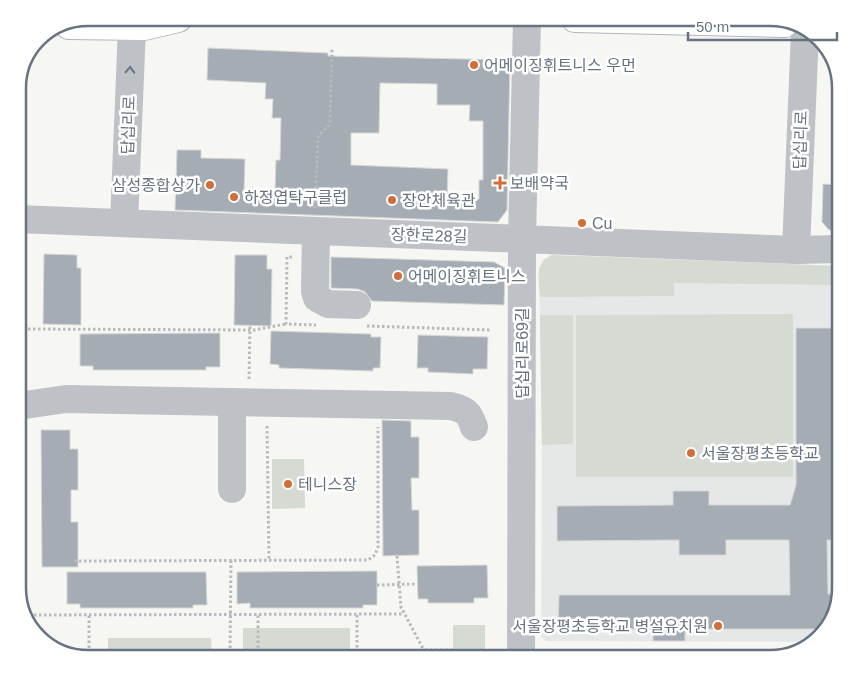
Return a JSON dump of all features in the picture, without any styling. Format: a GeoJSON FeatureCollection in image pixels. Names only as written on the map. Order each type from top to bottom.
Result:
{"type":"FeatureCollection","features":[{"type":"Feature","properties":{"kind":"main road"},"geometry":{"type":"LineString","coordinates":[[100,26],[150,26]]}},
{"type":"Feature","properties":{"kind":"street","name":"답십리로69길"},"geometry":{"type":"LineString","coordinates":[[521,650],[522,239],[527,26]]}},
{"type":"Feature","properties":{"kind":"street","name":"답십리로"},"geometry":{"type":"LineString","coordinates":[[124,223],[132,27]]}},
{"type":"Feature","properties":{"kind":"street","name":"답십리로"},"geometry":{"type":"LineString","coordinates":[[796,250],[805,38]]}},
{"type":"Feature","properties":{"kind":"street","name":"장한로28길"},"geometry":{"type":"LineString","coordinates":[[26,219],[124,223],[316,221],[522,239],[796,250],[832,249]]}},
{"type":"Feature","properties":{"kind":"street"},"geometry":{"type":"LineString","coordinates":[[316,221],[315,291],[317,298],[328,304],[356,305]]}},
{"type":"Feature","properties":{"kind":"street"},"geometry":{"type":"LineString","coordinates":[[26,405],[66,399],[451,406],[463,409],[470,415],[474,427]]}},
{"type":"Feature","properties":{"kind":"street"},"geometry":{"type":"LineString","coordinates":[[232,490],[249,402]]}},
{"type":"Feature","properties":{"kind":"path"},"geometry":{"type":"LineString","coordinates":[[316,221],[318,138],[321,132],[328,127],[330,121],[332,48]]}},
{"type":"Feature","properties":{"kind":"path"},"geometry":{"type":"LineString","coordinates":[[28,329],[263,330],[271,326],[286,324]]}},
{"type":"Feature","properties":{"kind":"path"},"geometry":{"type":"LineString","coordinates":[[250,325],[249,402],[269,560]]}},
{"type":"Feature","properties":{"kind":"path"},"geometry":{"type":"LineString","coordinates":[[74,561],[368,560],[375,555],[378,547],[379,404]]}},
{"type":"Feature","properties":{"kind":"path"},"geometry":{"type":"LineString","coordinates":[[397,556],[401,607],[425,650],[453,650]]}},
{"type":"Feature","properties":{"kind":"path"},"geometry":{"type":"LineString","coordinates":[[230,650],[231,560]]}},
{"type":"Feature","properties":{"kind":"path"},"geometry":{"type":"LineString","coordinates":[[377,585],[417,584]]}},
{"type":"Feature","properties":{"kind":"path"},"geometry":{"type":"LineString","coordinates":[[33,615],[404,614]]}},
{"type":"Feature","properties":{"kind":"path"},"geometry":{"type":"LineString","coordinates":[[89,615],[89,650]]}},
{"type":"Feature","properties":{"kind":"path"},"geometry":{"type":"LineString","coordinates":[[258,615],[258,650]]}},
{"type":"Feature","properties":{"kind":"path"},"geometry":{"type":"LineString","coordinates":[[357,615],[357,650]]}},
{"type":"Feature","properties":{"kind":"shaded area","name":"서울장평초등학교"},"geometry":{"type":"Polygon","coordinates":[[[552,255],[832,266],[832,587],[831,600],[827,611],[816,629],[807,637],[799,642],[546,641],[541,636],[542,462],[539,267],[544,259],[552,255]]]}},
{"type":"Feature","properties":{"kind":"shaded area"},"geometry":{"type":"Polygon","coordinates":[[[552,255],[832,266],[832,285],[674,283],[674,296],[540,297],[539,273],[542,263],[552,255]]]}},
{"type":"Feature","properties":{"kind":"shaded area"},"geometry":{"type":"Polygon","coordinates":[[[793,314],[793,477],[576,477],[576,315],[793,314]]]}},
{"type":"Feature","properties":{"kind":"shaded area"},"geometry":{"type":"Polygon","coordinates":[[[540,315],[573,315],[573,444],[542,445],[540,315]]]}},
{"type":"Feature","properties":{"kind":"shaded area","name":"테니스장"},"geometry":{"type":"Polygon","coordinates":[[[272,459],[304,459],[305,508],[272,509],[272,459]]]}},
{"type":"Feature","properties":{"kind":"shaded area"},"geometry":{"type":"Polygon","coordinates":[[[453,625],[485,625],[485,650],[453,650],[453,625]]]}},
{"type":"Feature","properties":{"kind":"shaded area"},"geometry":{"type":"Polygon","coordinates":[[[243,628],[350,628],[350,650],[243,650],[243,628]]]}},
{"type":"Feature","properties":{"kind":"shaded area"},"geometry":{"type":"Polygon","coordinates":[[[108,638],[211,638],[212,650],[108,650],[108,638]]]}},
{"type":"Feature","properties":{"kind":"building"},"geometry":{"type":"Polygon","coordinates":[[[208,48],[328,53],[328,56],[510,60],[507,210],[498,222],[175,210],[177,150],[201,150],[201,158],[245,159],[244,191],[275,191],[276,160],[280,160],[281,118],[272,118],[273,99],[265,99],[266,83],[207,80],[208,48]],[[380,83],[379,133],[351,133],[351,165],[448,169],[447,199],[479,199],[479,180],[483,180],[483,121],[469,121],[470,105],[437,105],[437,84],[380,83]]]}},
{"type":"Feature","properties":{"kind":"building"},"geometry":{"type":"Polygon","coordinates":[[[823,184],[832,185],[832,230],[829,230],[822,222],[823,184]]]}},
{"type":"Feature","properties":{"kind":"building"},"geometry":{"type":"Polygon","coordinates":[[[44,254],[77,255],[77,268],[81,268],[81,325],[43,324],[44,254]]]}},
{"type":"Feature","properties":{"kind":"building"},"geometry":{"type":"Polygon","coordinates":[[[235,255],[267,255],[267,269],[272,269],[271,326],[234,325],[235,255]]]}},
{"type":"Feature","properties":{"kind":"building"},"geometry":{"type":"Polygon","coordinates":[[[331,257],[494,262],[505,268],[504,305],[372,301],[365,292],[358,289],[331,288],[331,257]]]}},
{"type":"Feature","properties":{"kind":"building"},"geometry":{"type":"Polygon","coordinates":[[[796,328],[832,328],[832,540],[827,540],[828,594],[831,594],[827,611],[816,629],[685,629],[685,641],[653,641],[653,629],[558,629],[559,595],[790,595],[789,540],[726,540],[726,555],[679,555],[679,540],[557,541],[557,506],[673,505],[673,491],[709,491],[709,505],[790,505],[796,485],[796,328]]]}},
{"type":"Feature","properties":{"kind":"building"},"geometry":{"type":"Polygon","coordinates":[[[271,331],[371,334],[371,337],[381,337],[380,368],[373,368],[373,371],[279,368],[279,365],[270,364],[271,331]]]}},
{"type":"Feature","properties":{"kind":"building"},"geometry":{"type":"Polygon","coordinates":[[[220,333],[220,367],[206,367],[206,370],[93,370],[93,366],[80,366],[80,334],[220,333]]]}},
{"type":"Feature","properties":{"kind":"building"},"geometry":{"type":"Polygon","coordinates":[[[418,335],[488,337],[487,369],[473,369],[473,374],[428,372],[428,368],[417,368],[418,335]]]}},
{"type":"Feature","properties":{"kind":"building"},"geometry":{"type":"Polygon","coordinates":[[[382,420],[411,421],[411,437],[419,437],[419,478],[411,478],[412,510],[419,510],[419,555],[383,556],[382,420]]]}},
{"type":"Feature","properties":{"kind":"building"},"geometry":{"type":"Polygon","coordinates":[[[41,430],[70,430],[70,449],[78,449],[78,490],[71,490],[71,522],[78,522],[78,567],[42,567],[41,430]]]}},
{"type":"Feature","properties":{"kind":"building"},"geometry":{"type":"Polygon","coordinates":[[[487,565],[488,598],[474,598],[474,603],[428,603],[428,599],[418,599],[417,566],[487,565]]]}},
{"type":"Feature","properties":{"kind":"building"},"geometry":{"type":"Polygon","coordinates":[[[377,571],[377,605],[363,605],[363,608],[250,608],[250,603],[237,604],[237,572],[377,571]]]}},
{"type":"Feature","properties":{"kind":"building"},"geometry":{"type":"Polygon","coordinates":[[[67,572],[206,572],[207,605],[193,605],[193,608],[80,608],[80,604],[67,604],[67,572]]]}},
{"type":"Feature","properties":{"kind":"place","name":"어메이징휘트니스 우먼"},"geometry":{"type":"Point","coordinates":[474,65]}},
{"type":"Feature","properties":{"kind":"place","name":"보배약국"},"geometry":{"type":"Point","coordinates":[500,183]}},
{"type":"Feature","properties":{"kind":"place","name":"삼성종합상가"},"geometry":{"type":"Point","coordinates":[210,185]}},
{"type":"Feature","properties":{"kind":"place","name":"하정엽탁구클럽"},"geometry":{"type":"Point","coordinates":[234,197]}},
{"type":"Feature","properties":{"kind":"place","name":"장안체육관"},"geometry":{"type":"Point","coordinates":[392,200]}},
{"type":"Feature","properties":{"kind":"place","name":"Cu"},"geometry":{"type":"Point","coordinates":[582,223]}},
{"type":"Feature","properties":{"kind":"place","name":"어메이징휘트니스"},"geometry":{"type":"Point","coordinates":[398,276]}},
{"type":"Feature","properties":{"kind":"place","name":"서울장평초등학교"},"geometry":{"type":"Point","coordinates":[691,453]}},
{"type":"Feature","properties":{"kind":"place","name":"테니스장"},"geometry":{"type":"Point","coordinates":[288,484]}},
{"type":"Feature","properties":{"kind":"place","name":"서울장평초등학교 병설유치원"},"geometry":{"type":"Point","coordinates":[718,626]}}]}
